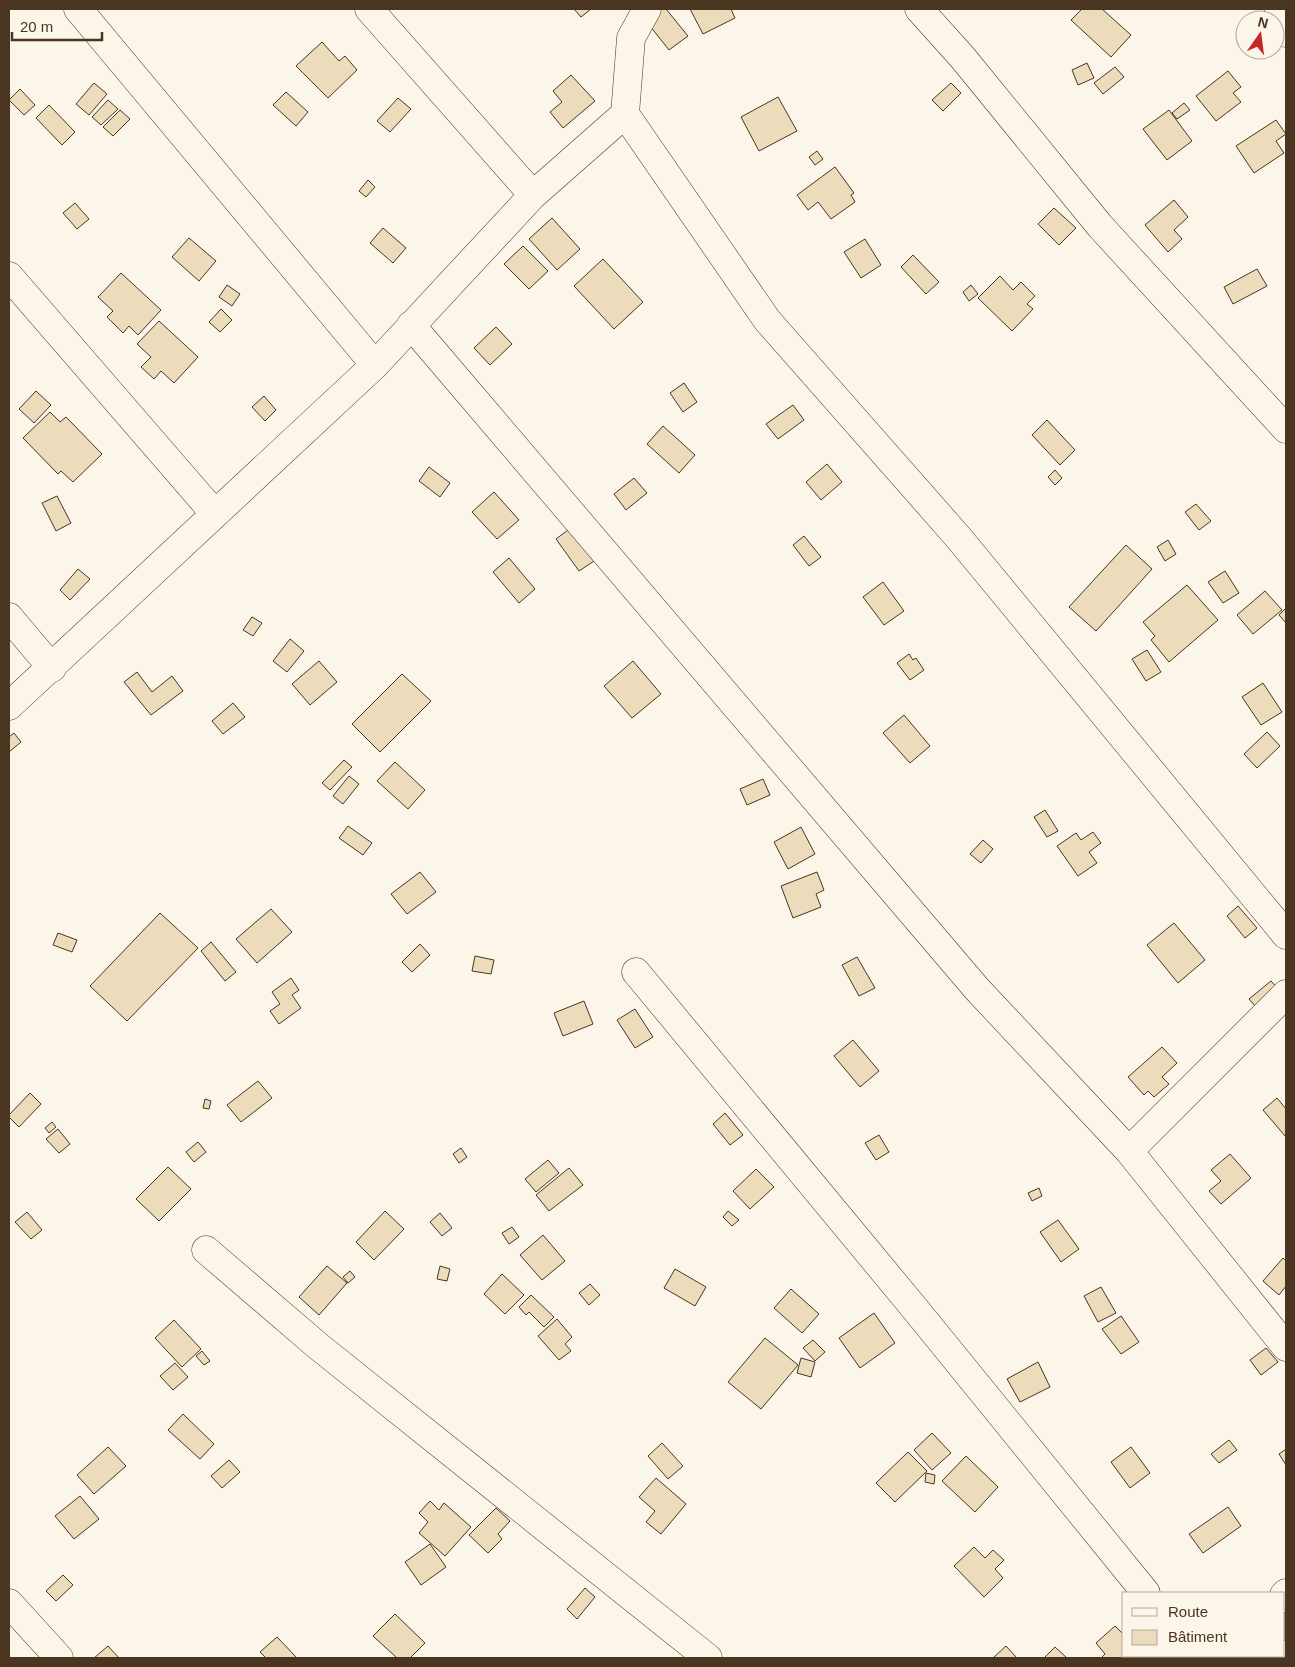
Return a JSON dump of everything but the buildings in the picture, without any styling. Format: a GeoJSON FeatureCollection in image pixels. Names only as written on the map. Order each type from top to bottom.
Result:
{"type":"FeatureCollection","features":[{"type":"Feature","properties":{"kind":"street"},"geometry":{"type":"LineString","coordinates":[[78,9],[375,365]]}},
{"type":"Feature","properties":{"kind":"street"},"geometry":{"type":"LineString","coordinates":[[369,9],[533,195]]}},
{"type":"Feature","properties":{"kind":"street"},"geometry":{"type":"LineString","coordinates":[[647,9],[631,38],[625,114],[767,320],[958,537],[1286,935]]}},
{"type":"Feature","properties":{"kind":"street"},"geometry":{"type":"LineString","coordinates":[[919,9],[963,58],[1100,226],[1286,429]]}},
{"type":"Feature","properties":{"kind":"street"},"geometry":{"type":"LineString","coordinates":[[9,706],[52,668],[375,365],[533,195],[625,114]]}},
{"type":"Feature","properties":{"kind":"street"},"geometry":{"type":"LineString","coordinates":[[9,276],[214,514]]}},
{"type":"Feature","properties":{"kind":"street"},"geometry":{"type":"LineString","coordinates":[[411,325],[977,989],[1129,1151],[1286,1347]]}},
{"type":"Feature","properties":{"kind":"street"},"geometry":{"type":"LineString","coordinates":[[9,617],[52,668]]}},
{"type":"Feature","properties":{"kind":"street"},"geometry":{"type":"LineString","coordinates":[[636,972],[916,1310],[1145,1592]]}},
{"type":"Feature","properties":{"kind":"street"},"geometry":{"type":"LineString","coordinates":[[1129,1151],[1286,994]]}},
{"type":"Feature","properties":{"kind":"street"},"geometry":{"type":"LineString","coordinates":[[206,1250],[318,1346],[708,1658]]}},
{"type":"Feature","properties":{"kind":"street"},"geometry":{"type":"LineString","coordinates":[[9,1603],[59,1658]]}}]}
